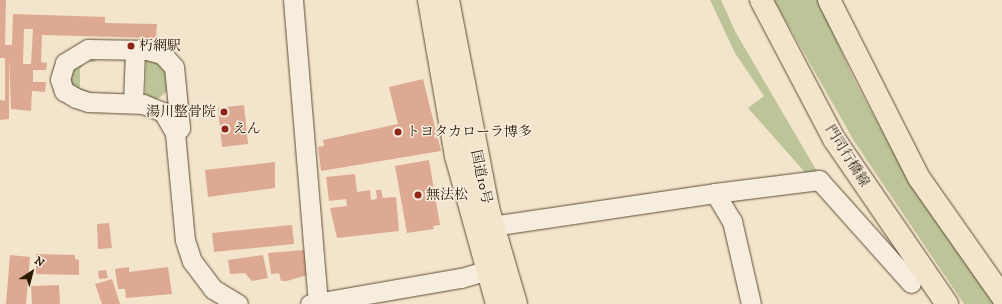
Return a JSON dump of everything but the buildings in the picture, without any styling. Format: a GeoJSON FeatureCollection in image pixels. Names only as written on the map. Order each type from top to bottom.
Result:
{"type":"FeatureCollection","features":[{"type":"Feature","properties":{"kind":"main road","name":"国道10号"},"geometry":{"type":"LineString","coordinates":[[429,0],[456,156],[495,268],[516,304]]}},
{"type":"Feature","properties":{"kind":"main road","name":"国道10号"},"geometry":{"type":"LineString","coordinates":[[448,0],[464,96],[492,226],[497,304]]}},
{"type":"Feature","properties":{"kind":"main road","name":"門司行橋線"},"geometry":{"type":"LineString","coordinates":[[761,0],[834,140],[946,304]]}},
{"type":"Feature","properties":{"kind":"main road"},"geometry":{"type":"LineString","coordinates":[[829,0],[919,178],[1002,296]]}},
{"type":"Feature","properties":{"kind":"street"},"geometry":{"type":"LineString","coordinates":[[293,0],[315,304],[495,268]]}},
{"type":"Feature","properties":{"kind":"street"},"geometry":{"type":"LineString","coordinates":[[175,133],[180,128],[174,67],[162,54],[134,50],[88,50],[65,63],[60,79],[64,91],[88,102],[143,104],[163,112],[175,133],[185,240],[192,261],[201,276],[213,288],[238,304]]}},
{"type":"Feature","properties":{"kind":"street"},"geometry":{"type":"LineString","coordinates":[[133,103],[134,50]]}},
{"type":"Feature","properties":{"kind":"street"},"geometry":{"type":"LineString","coordinates":[[492,226],[715,193],[730,194],[819,180],[911,283]]}},
{"type":"Feature","properties":{"kind":"street"},"geometry":{"type":"LineString","coordinates":[[715,193],[732,220],[751,304]]}},
{"type":"Feature","properties":{"kind":"green space"},"geometry":{"type":"Polygon","coordinates":[[[710,0],[721,0],[736,33],[818,173],[825,171],[857,220],[810,178],[748,108],[764,96],[735,53],[710,0]]]}},
{"type":"Feature","properties":{"kind":"green space"},"geometry":{"type":"Polygon","coordinates":[[[774,0],[818,0],[854,79],[902,168],[995,304],[964,304],[854,141],[774,0]]]}},
{"type":"Feature","properties":{"kind":"green space"},"geometry":{"type":"Polygon","coordinates":[[[95,55],[95,62],[85,62],[80,69],[80,88],[96,94],[85,96],[67,81],[70,66],[95,55]]]}},
{"type":"Feature","properties":{"kind":"green space"},"geometry":{"type":"Polygon","coordinates":[[[146,60],[157,63],[166,73],[169,89],[157,100],[145,100],[146,60]]]}},
{"type":"Feature","properties":{"kind":"place","name":"朽網駅"},"geometry":{"type":"Point","coordinates":[131,46]}},
{"type":"Feature","properties":{"kind":"place","name":"湯川整骨院"},"geometry":{"type":"Point","coordinates":[224,112]}},
{"type":"Feature","properties":{"kind":"place","name":"えん"},"geometry":{"type":"Point","coordinates":[225,129]}},
{"type":"Feature","properties":{"kind":"place","name":"トヨタカローラ博多"},"geometry":{"type":"Point","coordinates":[398,132]}},
{"type":"Feature","properties":{"kind":"place","name":"無法松"},"geometry":{"type":"Point","coordinates":[418,195]}}]}
